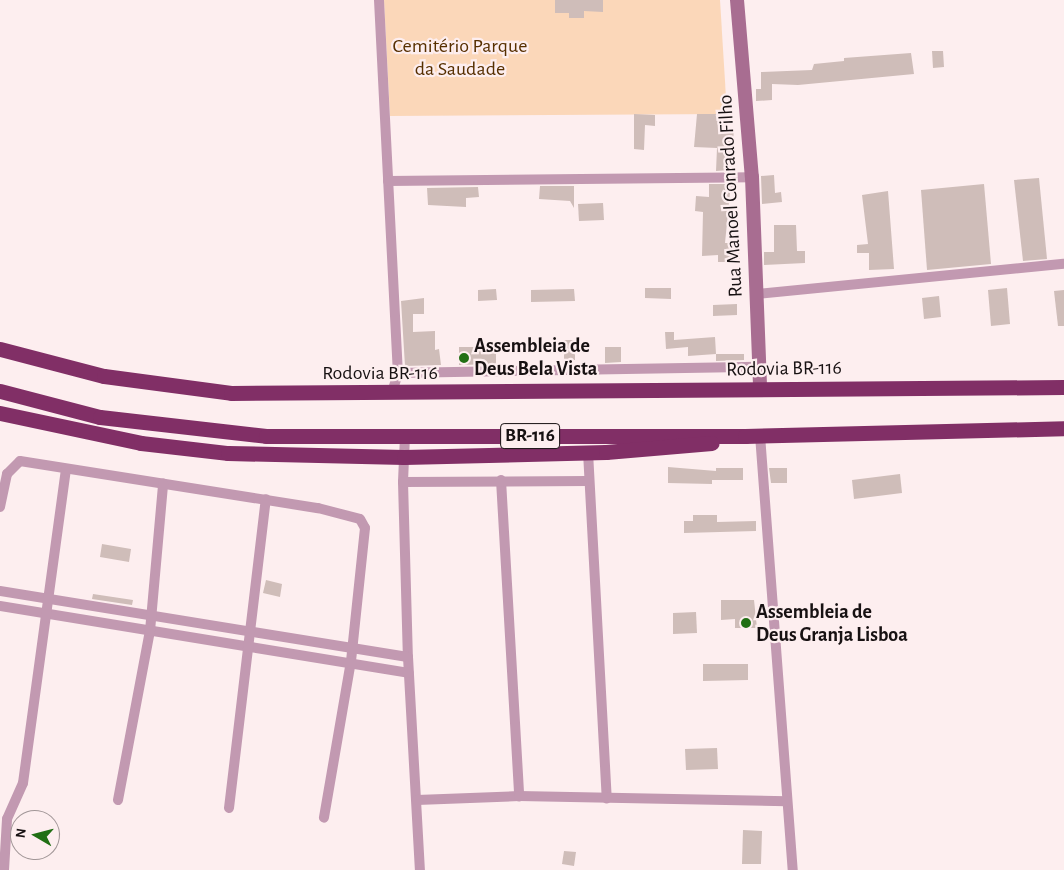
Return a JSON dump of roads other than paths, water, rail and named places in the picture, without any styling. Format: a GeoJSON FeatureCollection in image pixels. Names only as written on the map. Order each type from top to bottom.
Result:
{"type":"FeatureCollection","features":[{"type":"Feature","properties":{"kind":"highway","name":"Rodovia BR-116"},"geometry":{"type":"LineString","coordinates":[[0,349],[75,370],[197,390],[392,393],[1064,387]]}},
{"type":"Feature","properties":{"kind":"highway","name":"BR-116"},"geometry":{"type":"LineString","coordinates":[[0,392],[100,418],[166,427],[266,436],[753,436],[1064,428]]}},
{"type":"Feature","properties":{"kind":"highway"},"geometry":{"type":"LineString","coordinates":[[0,413],[183,449],[228,453],[404,456],[588,452],[686,448],[753,436]]}},
{"type":"Feature","properties":{"kind":"street"},"geometry":{"type":"LineString","coordinates":[[379,0],[398,373],[392,393]]}},
{"type":"Feature","properties":{"kind":"street","name":"Rua Manoel Conrado Filho"},"geometry":{"type":"LineString","coordinates":[[737,0],[752,177],[760,390]]}},
{"type":"Feature","properties":{"kind":"street"},"geometry":{"type":"LineString","coordinates":[[388,181],[752,177]]}},
{"type":"Feature","properties":{"kind":"street"},"geometry":{"type":"LineString","coordinates":[[756,294],[1064,264]]}},
{"type":"Feature","properties":{"kind":"street"},"geometry":{"type":"LineString","coordinates":[[398,373],[759,367]]}},
{"type":"Feature","properties":{"kind":"street"},"geometry":{"type":"LineString","coordinates":[[405,436],[403,482],[408,657],[420,870]]}},
{"type":"Feature","properties":{"kind":"street"},"geometry":{"type":"LineString","coordinates":[[753,436],[793,870]]}},
{"type":"Feature","properties":{"kind":"street"},"geometry":{"type":"LineString","coordinates":[[588,452],[588,481],[607,798]]}},
{"type":"Feature","properties":{"kind":"street"},"geometry":{"type":"LineString","coordinates":[[0,507],[8,474],[20,461],[338,511],[363,523],[351,662],[324,818]]}},
{"type":"Feature","properties":{"kind":"street"},"geometry":{"type":"LineString","coordinates":[[4,870],[7,819],[23,783],[49,612],[66,469]]}},
{"type":"Feature","properties":{"kind":"street"},"geometry":{"type":"LineString","coordinates":[[501,480],[519,796]]}},
{"type":"Feature","properties":{"kind":"street"},"geometry":{"type":"LineString","coordinates":[[403,482],[588,481]]}},
{"type":"Feature","properties":{"kind":"street"},"geometry":{"type":"LineString","coordinates":[[118,800],[150,631],[163,484]]}},
{"type":"Feature","properties":{"kind":"street"},"geometry":{"type":"LineString","coordinates":[[229,808],[266,499]]}},
{"type":"Feature","properties":{"kind":"street"},"geometry":{"type":"LineString","coordinates":[[0,591],[50,598],[150,617],[408,657]]}},
{"type":"Feature","properties":{"kind":"street"},"geometry":{"type":"LineString","coordinates":[[0,606],[49,612],[150,631],[250,645],[409,673]]}},
{"type":"Feature","properties":{"kind":"street"},"geometry":{"type":"LineString","coordinates":[[417,800],[519,796],[788,801]]}},
{"type":"Feature","properties":{"kind":"place","name":"Assembleia de Deus Bela Vista"},"geometry":{"type":"Point","coordinates":[464,358]}},
{"type":"Feature","properties":{"kind":"place","name":"Assembleia de Deus Granja Lisboa"},"geometry":{"type":"Point","coordinates":[746,623]}},
{"type":"Feature","properties":{"kind":"park label","name":"Cemitério Parque da Saudade"},"geometry":{"type":"Point","coordinates":[460,58]}}]}
